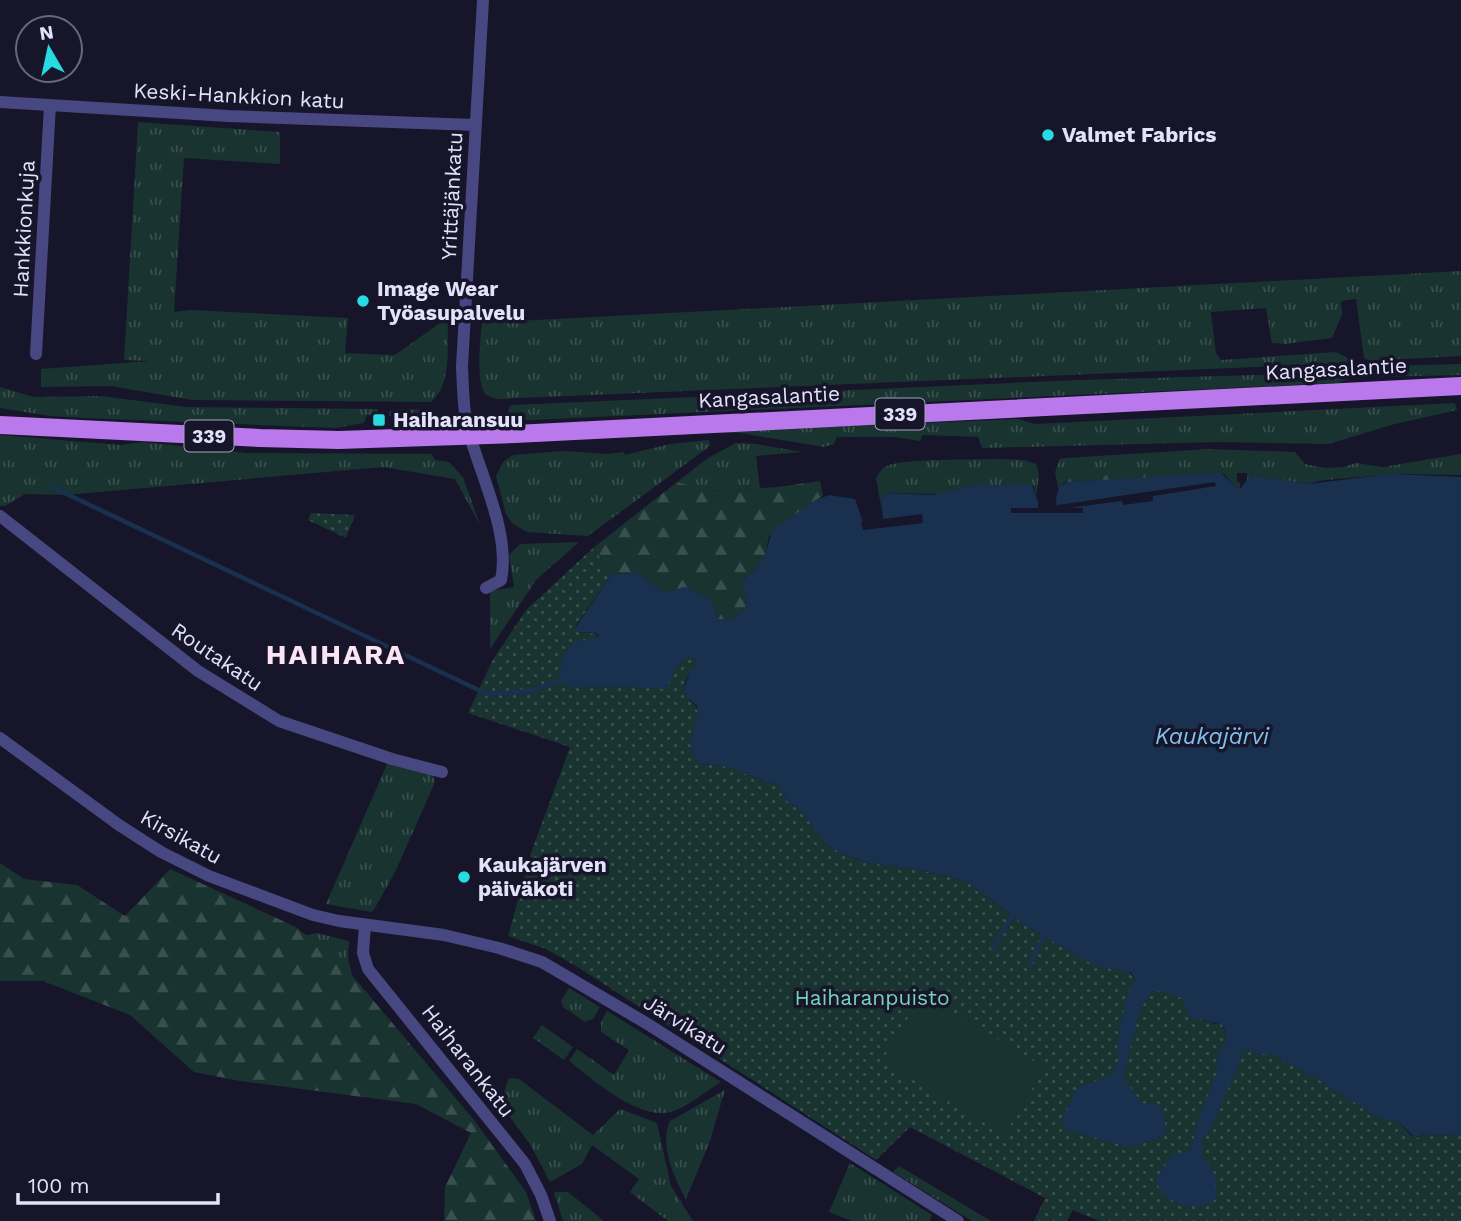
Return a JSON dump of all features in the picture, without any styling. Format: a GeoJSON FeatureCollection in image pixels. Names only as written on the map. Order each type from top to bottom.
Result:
{"type":"FeatureCollection","features":[{"type":"Feature","properties":{"kind":"main road","name":"Kangasalantie"},"geometry":{"type":"LineString","coordinates":[[0,425],[304,440],[470,436],[1461,386]]}},
{"type":"Feature","properties":{"kind":"main road","name":"Kangasalantie"},"geometry":{"type":"LineString","coordinates":[[0,415],[80,428]]}},
{"type":"Feature","properties":{"kind":"street","name":"Yrittäjänkatu"},"geometry":{"type":"LineString","coordinates":[[470,436],[463,403],[462,366],[483,0]]}},
{"type":"Feature","properties":{"kind":"street","name":"Keski-Hankkion katu"},"geometry":{"type":"LineString","coordinates":[[0,102],[228,116],[475,125]]}},
{"type":"Feature","properties":{"kind":"street","name":"Hankkionkuja"},"geometry":{"type":"LineString","coordinates":[[36,354],[50,105]]}},
{"type":"Feature","properties":{"kind":"street"},"geometry":{"type":"LineString","coordinates":[[470,436],[492,505],[501,551],[501,580],[486,588]]}},
{"type":"Feature","properties":{"kind":"street","name":"Routakatu"},"geometry":{"type":"LineString","coordinates":[[0,516],[198,671],[279,721],[392,759],[442,772]]}},
{"type":"Feature","properties":{"kind":"street","name":"Kirsikatu"},"geometry":{"type":"LineString","coordinates":[[0,738],[119,825],[161,852],[209,876],[313,915],[365,925]]}},
{"type":"Feature","properties":{"kind":"street","name":"Haiharankatu"},"geometry":{"type":"LineString","coordinates":[[365,925],[363,953],[368,969],[524,1164],[541,1195],[550,1221]]}},
{"type":"Feature","properties":{"kind":"street","name":"Järvikatu"},"geometry":{"type":"LineString","coordinates":[[365,925],[444,935],[542,962],[646,1023],[958,1221]]}},
{"type":"Feature","properties":{"kind":"green space"},"geometry":{"type":"Polygon","coordinates":[[[138,122],[280,132],[280,164],[184,158],[174,312],[190,310],[348,318],[345,353],[395,355],[440,323],[448,323],[448,355],[445,376],[438,395],[431,402],[192,400],[111,386],[41,387],[41,369],[151,361],[124,360],[138,122]]]}},
{"type":"Feature","properties":{"kind":"green space"},"geometry":{"type":"Polygon","coordinates":[[[1461,271],[1461,356],[1369,361],[1364,358],[1356,299],[1341,301],[1342,314],[1332,338],[1285,344],[1272,343],[1266,308],[1211,312],[1216,353],[1221,360],[1336,352],[1352,363],[496,399],[484,392],[480,376],[482,323],[1461,271]]]}},
{"type":"Feature","properties":{"kind":"green space"},"geometry":{"type":"Polygon","coordinates":[[[1461,364],[1461,375],[1375,377],[1366,369],[1382,366],[1461,364]]]}},
{"type":"Feature","properties":{"kind":"green space"},"geometry":{"type":"Polygon","coordinates":[[[1353,372],[1348,379],[1338,383],[509,421],[507,418],[512,405],[1081,380],[1353,372]]]}},
{"type":"Feature","properties":{"kind":"green space"},"geometry":{"type":"Polygon","coordinates":[[[0,387],[34,397],[101,396],[186,407],[378,409],[378,414],[367,415],[364,423],[335,428],[50,416],[0,408],[0,387]]]}},
{"type":"Feature","properties":{"kind":"green space"},"geometry":{"type":"Polygon","coordinates":[[[1455,403],[1457,410],[1391,425],[1329,444],[1218,442],[982,448],[978,437],[923,435],[920,441],[895,437],[837,437],[834,444],[824,447],[740,433],[712,432],[1018,419],[1035,424],[1455,403]]]}},
{"type":"Feature","properties":{"kind":"green space"},"geometry":{"type":"Polygon","coordinates":[[[433,409],[433,420],[403,422],[402,416],[389,416],[392,410],[433,409]]]}},
{"type":"Feature","properties":{"kind":"green space"},"geometry":{"type":"Polygon","coordinates":[[[0,435],[121,445],[142,442],[247,453],[432,454],[435,460],[449,462],[463,477],[480,525],[455,479],[383,467],[65,495],[25,494],[5,506],[0,506],[0,435]]]}},
{"type":"Feature","properties":{"kind":"green space"},"geometry":{"type":"Polygon","coordinates":[[[709,440],[710,446],[588,536],[527,532],[513,524],[506,514],[496,476],[503,462],[513,455],[564,451],[608,454],[624,452],[625,455],[670,444],[709,440]]]}},
{"type":"Feature","properties":{"kind":"green space"},"geometry":{"type":"Polygon","coordinates":[[[736,443],[802,452],[756,456],[760,488],[711,491],[677,482],[708,458],[736,443]]]}},
{"type":"Feature","properties":{"kind":"green space"},"geometry":{"type":"Polygon","coordinates":[[[1210,449],[1295,452],[1305,464],[1326,468],[1356,463],[1383,467],[1461,454],[1461,475],[1399,474],[1324,480],[1308,484],[1255,476],[1247,480],[1247,473],[1237,473],[1240,488],[1224,474],[1225,471],[1068,480],[1060,486],[1059,492],[1055,472],[1060,459],[1210,449]]]}},
{"type":"Feature","properties":{"kind":"green space"},"geometry":{"type":"Polygon","coordinates":[[[1023,460],[1036,464],[1039,474],[1036,498],[1034,486],[971,486],[939,494],[886,493],[881,498],[882,512],[876,478],[887,466],[923,461],[1023,460]]]}},
{"type":"Feature","properties":{"kind":"green space"},"geometry":{"type":"Polygon","coordinates":[[[1179,468],[1225,471],[1224,474],[1067,482],[1070,478],[1179,468]]]}},
{"type":"Feature","properties":{"kind":"green space"},"geometry":{"type":"Polygon","coordinates":[[[820,481],[823,496],[769,536],[765,555],[742,581],[747,598],[745,609],[730,620],[718,619],[711,599],[685,587],[664,593],[638,573],[612,574],[593,548],[677,482],[711,491],[778,487],[820,481]]]}},
{"type":"Feature","properties":{"kind":"green space"},"geometry":{"type":"Polygon","coordinates":[[[311,513],[355,515],[346,538],[308,520],[311,513]]]}},
{"type":"Feature","properties":{"kind":"green space"},"geometry":{"type":"Polygon","coordinates":[[[579,542],[536,580],[490,649],[490,591],[514,587],[509,555],[520,544],[579,542]]]}},
{"type":"Feature","properties":{"kind":"green space","name":"Haiharanpuisto"},"geometry":{"type":"Polygon","coordinates":[[[593,548],[612,574],[576,625],[577,632],[598,634],[595,638],[619,686],[667,688],[672,674],[681,662],[690,657],[697,660],[686,680],[684,690],[698,712],[701,764],[724,766],[779,786],[788,802],[801,811],[825,843],[842,854],[869,863],[915,869],[966,881],[1023,924],[1076,955],[1112,969],[1128,970],[1135,980],[1166,994],[1176,994],[1184,1000],[1191,1018],[1222,1024],[1226,1034],[1257,1054],[1271,1054],[1399,1122],[1410,1135],[1417,1138],[1424,1134],[1461,1135],[1461,1221],[1099,1221],[1073,1210],[1067,1221],[1034,1221],[1045,1198],[910,1127],[876,1160],[576,966],[546,949],[508,936],[531,853],[570,747],[468,713],[492,661],[526,610],[593,548]]]}},
{"type":"Feature","properties":{"kind":"green space"},"geometry":{"type":"Polygon","coordinates":[[[388,762],[432,772],[435,782],[396,870],[372,912],[326,904],[388,762]]]}},
{"type":"Feature","properties":{"kind":"green space"},"geometry":{"type":"Polygon","coordinates":[[[0,863],[24,879],[77,885],[125,916],[170,869],[296,927],[346,968],[474,1120],[526,1192],[536,1221],[444,1221],[445,1187],[471,1133],[416,1104],[240,1081],[194,1072],[130,1015],[43,981],[0,981],[0,863]]]}},
{"type":"Feature","properties":{"kind":"green space"},"geometry":{"type":"Polygon","coordinates":[[[317,933],[349,941],[348,958],[352,975],[306,935],[317,933]]]}},
{"type":"Feature","properties":{"kind":"green space"},"geometry":{"type":"Polygon","coordinates":[[[569,988],[600,1007],[593,1019],[585,1022],[563,1007],[561,1001],[569,988]]]}},
{"type":"Feature","properties":{"kind":"green space"},"geometry":{"type":"Polygon","coordinates":[[[923,993],[1045,1068],[1004,1135],[882,1061],[923,993]]]}},
{"type":"Feature","properties":{"kind":"green space"},"geometry":{"type":"Polygon","coordinates":[[[607,1011],[721,1082],[674,1111],[647,1111],[618,1098],[569,1061],[577,1049],[614,1075],[629,1050],[601,1032],[601,1022],[607,1011]]]}},
{"type":"Feature","properties":{"kind":"green space"},"geometry":{"type":"Polygon","coordinates":[[[542,1025],[573,1047],[564,1060],[533,1038],[542,1025]]]}},
{"type":"Feature","properties":{"kind":"green space"},"geometry":{"type":"Polygon","coordinates":[[[509,1078],[519,1079],[593,1135],[620,1109],[657,1123],[671,1186],[693,1221],[668,1221],[630,1192],[639,1179],[592,1145],[582,1164],[550,1182],[530,1144],[500,1104],[509,1078]]]}},
{"type":"Feature","properties":{"kind":"green space"},"geometry":{"type":"Polygon","coordinates":[[[725,1090],[710,1141],[686,1199],[669,1161],[666,1140],[670,1121],[725,1090]]]}},
{"type":"Feature","properties":{"kind":"green space"},"geometry":{"type":"Polygon","coordinates":[[[850,1163],[932,1215],[930,1221],[852,1221],[829,1212],[850,1163]]]}},
{"type":"Feature","properties":{"kind":"green space"},"geometry":{"type":"Polygon","coordinates":[[[899,1166],[991,1221],[972,1221],[893,1172],[899,1166]]]}},
{"type":"Feature","properties":{"kind":"green space"},"geometry":{"type":"Polygon","coordinates":[[[554,1192],[568,1192],[604,1221],[563,1221],[554,1192]]]}},
{"type":"Feature","properties":{"kind":"water","name":"Kaukajärvi"},"geometry":{"type":"Polygon","coordinates":[[[1221,473],[1236,487],[1241,488],[1247,480],[1255,476],[1308,484],[1392,474],[1461,477],[1461,1135],[1424,1134],[1415,1138],[1399,1122],[1377,1117],[1271,1054],[1257,1054],[1243,1049],[1210,1130],[1202,1140],[1202,1155],[1215,1175],[1216,1199],[1208,1204],[1190,1206],[1172,1200],[1159,1187],[1156,1179],[1173,1154],[1189,1151],[1192,1147],[1198,1118],[1216,1075],[1220,1050],[1225,1046],[1226,1034],[1223,1025],[1192,1019],[1179,997],[1152,991],[1140,1010],[1123,1078],[1142,1103],[1155,1104],[1162,1108],[1166,1127],[1163,1137],[1128,1147],[1064,1129],[1062,1121],[1074,1093],[1085,1084],[1107,1078],[1115,1071],[1126,998],[1135,980],[1131,972],[1095,966],[1023,924],[966,881],[915,869],[869,863],[842,854],[825,843],[801,811],[788,802],[779,786],[724,766],[701,764],[696,760],[690,744],[697,706],[687,698],[684,690],[690,670],[697,660],[690,657],[681,662],[668,688],[664,689],[569,687],[561,681],[561,670],[568,648],[580,641],[599,636],[597,633],[577,632],[575,628],[612,574],[638,573],[664,593],[685,587],[711,599],[718,619],[730,620],[745,609],[747,598],[742,581],[765,555],[772,531],[814,501],[829,495],[855,499],[863,522],[883,519],[881,498],[886,493],[933,495],[976,485],[1032,485],[1037,500],[1055,500],[1060,486],[1067,482],[1221,473]]]}},
{"type":"Feature","properties":{"kind":"pier"},"geometry":{"type":"Polygon","coordinates":[[[1215,482],[1216,486],[1153,496],[1153,501],[1123,505],[1122,501],[1068,508],[1083,508],[1083,513],[1011,513],[1011,508],[1038,508],[1038,499],[1056,499],[1057,508],[1058,505],[1215,482]]]}},
{"type":"Feature","properties":{"kind":"pier"},"geometry":{"type":"Polygon","coordinates":[[[922,514],[923,523],[863,530],[861,522],[922,514]]]}},
{"type":"Feature","properties":{"kind":"waterway"},"geometry":{"type":"LineString","coordinates":[[52,487],[487,694],[530,691],[561,681]]}},
{"type":"Feature","properties":{"kind":"waterway"},"geometry":{"type":"LineString","coordinates":[[993,947],[1012,916]]}},
{"type":"Feature","properties":{"kind":"waterway"},"geometry":{"type":"LineString","coordinates":[[1030,964],[1044,936]]}},
{"type":"Feature","properties":{"kind":"place","name":"Valmet Fabrics"},"geometry":{"type":"Point","coordinates":[1048,135]}},
{"type":"Feature","properties":{"kind":"place","name":"Image Wear Työasupalvelu"},"geometry":{"type":"Point","coordinates":[363,301]}},
{"type":"Feature","properties":{"kind":"place","name":"Haiharansuu"},"geometry":{"type":"Point","coordinates":[379,420]}},
{"type":"Feature","properties":{"kind":"place","name":"Kaukajärven päiväkoti"},"geometry":{"type":"Point","coordinates":[464,877]}},
{"type":"Feature","properties":{"kind":"district","name":"HAIHARA"},"geometry":{"type":"Point","coordinates":[336,654]}}]}
